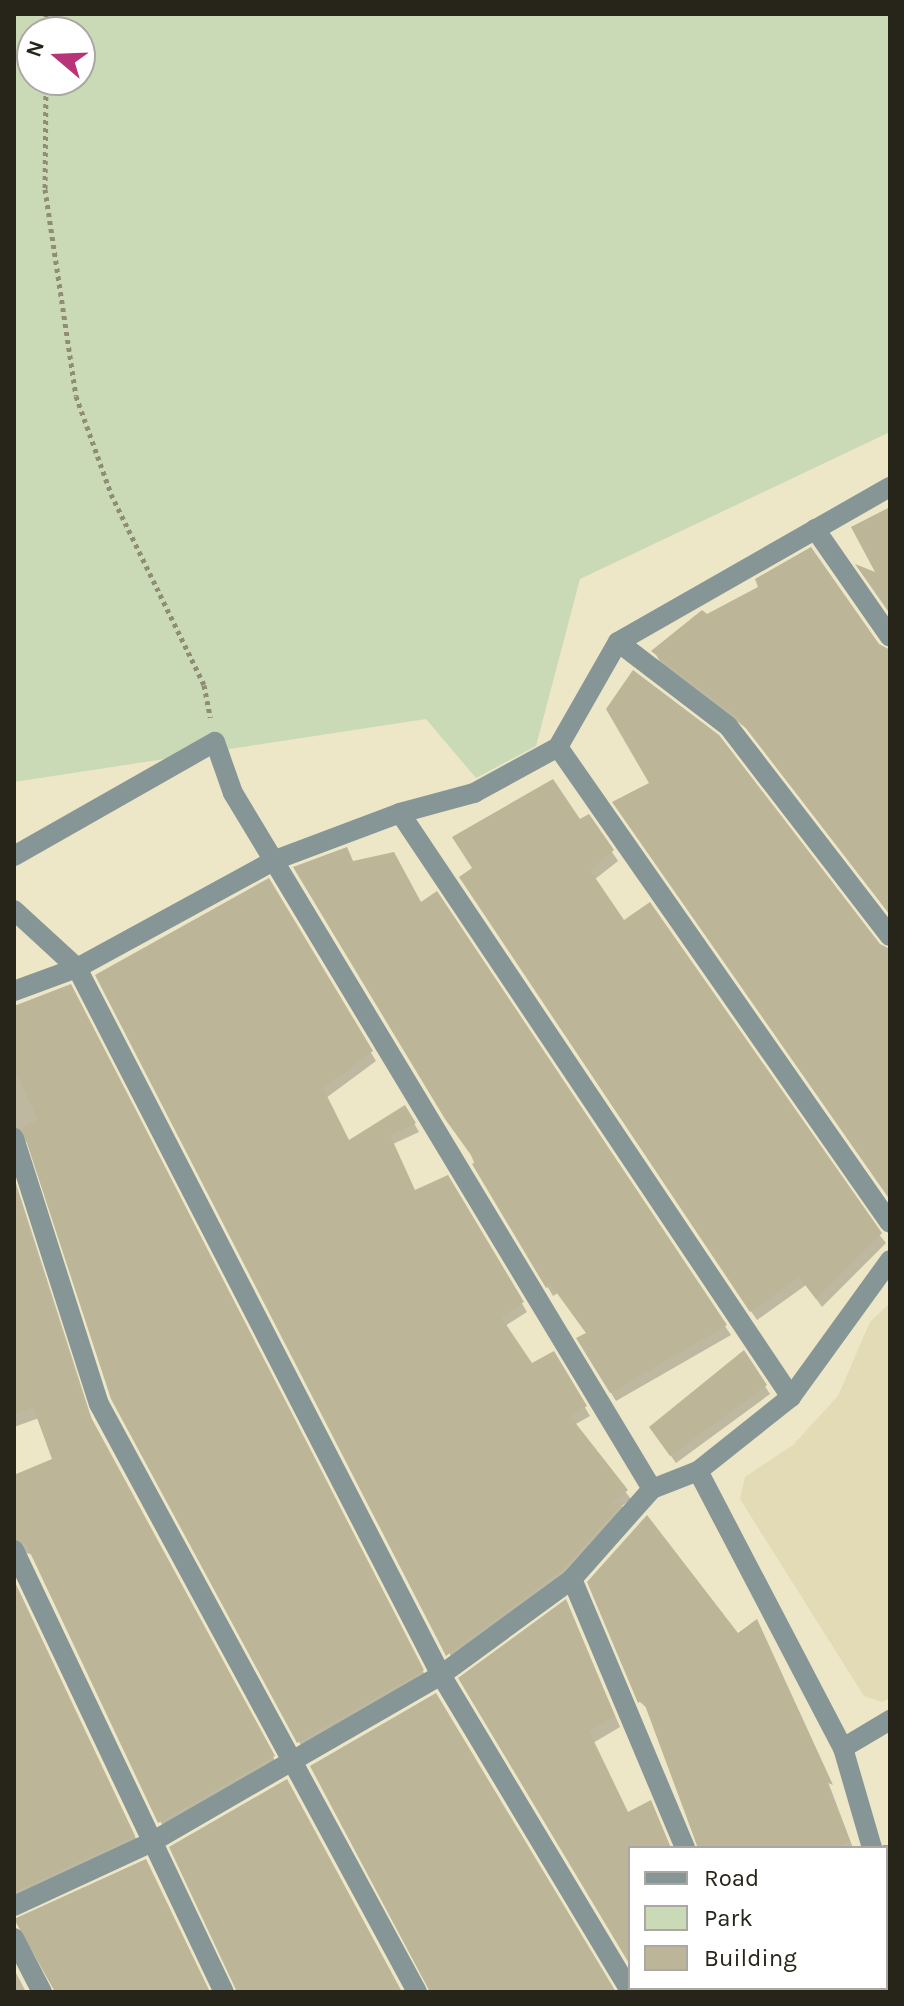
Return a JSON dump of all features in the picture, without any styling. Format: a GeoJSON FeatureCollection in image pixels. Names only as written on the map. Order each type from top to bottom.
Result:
{"type":"FeatureCollection","features":[{"type":"Feature","properties":{"kind":"street"},"geometry":{"type":"LineString","coordinates":[[14,991],[77,968],[275,860],[400,813],[474,793],[558,747],[618,642],[890,487]]}},
{"type":"Feature","properties":{"kind":"street"},"geometry":{"type":"LineString","coordinates":[[815,529],[890,637]]}},
{"type":"Feature","properties":{"kind":"street"},"geometry":{"type":"LineString","coordinates":[[618,642],[728,726],[890,936]]}},
{"type":"Feature","properties":{"kind":"street"},"geometry":{"type":"LineString","coordinates":[[14,856],[215,742],[233,793],[652,1489]]}},
{"type":"Feature","properties":{"kind":"street"},"geometry":{"type":"LineString","coordinates":[[558,747],[890,1223]]}},
{"type":"Feature","properties":{"kind":"street"},"geometry":{"type":"LineString","coordinates":[[400,813],[791,1397]]}},
{"type":"Feature","properties":{"kind":"street"},"geometry":{"type":"LineString","coordinates":[[14,910],[77,968],[441,1675],[628,1987]]}},
{"type":"Feature","properties":{"kind":"street"},"geometry":{"type":"LineString","coordinates":[[14,1138],[99,1404],[294,1757],[417,1992]]}},
{"type":"Feature","properties":{"kind":"street"},"geometry":{"type":"LineString","coordinates":[[14,1906],[150,1843],[294,1757],[441,1675],[572,1579],[652,1489],[698,1471],[791,1397],[890,1260]]}},
{"type":"Feature","properties":{"kind":"street"},"geometry":{"type":"LineString","coordinates":[[698,1471],[843,1748],[871,1846]]}},
{"type":"Feature","properties":{"kind":"street"},"geometry":{"type":"LineString","coordinates":[[14,1550],[150,1843],[224,1992]]}},
{"type":"Feature","properties":{"kind":"street"},"geometry":{"type":"LineString","coordinates":[[572,1579],[684,1846]]}},
{"type":"Feature","properties":{"kind":"street"},"geometry":{"type":"LineString","coordinates":[[843,1748],[890,1720]]}},
{"type":"Feature","properties":{"kind":"street"},"geometry":{"type":"LineString","coordinates":[[14,1938],[42,1992]]}},
{"type":"Feature","properties":{"kind":"path"},"geometry":{"type":"LineString","coordinates":[[46,96],[45,189],[76,396],[111,494],[204,685],[215,742]]}},
{"type":"Feature","properties":{"kind":"shaded area"},"geometry":{"type":"Polygon","coordinates":[[[890,1303],[890,1698],[882,1702],[864,1696],[740,1499],[745,1477],[793,1445],[838,1396],[870,1322],[890,1303]]]}},
{"type":"Feature","properties":{"kind":"green space"},"geometry":{"type":"Polygon","coordinates":[[[14,14],[890,14],[890,432],[580,579],[536,746],[476,778],[426,719],[14,782],[14,14]]]}},
{"type":"Feature","properties":{"kind":"building"},"geometry":{"type":"Polygon","coordinates":[[[890,507],[890,614],[855,564],[875,572],[851,527],[890,507]]]}},
{"type":"Feature","properties":{"kind":"building"},"geometry":{"type":"Polygon","coordinates":[[[811,547],[879,644],[890,650],[890,915],[738,718],[651,651],[702,610],[707,614],[758,587],[755,579],[811,547]]]}},
{"type":"Feature","properties":{"kind":"building"},"geometry":{"type":"Polygon","coordinates":[[[633,670],[719,735],[880,944],[890,949],[890,1200],[612,802],[649,783],[606,709],[633,670]]]}},
{"type":"Feature","properties":{"kind":"building"},"geometry":{"type":"Polygon","coordinates":[[[553,779],[580,819],[589,814],[614,850],[590,870],[624,920],[650,902],[882,1233],[816,1299],[799,1277],[750,1312],[459,877],[472,868],[452,837],[553,779]]]}},
{"type":"Feature","properties":{"kind":"building"},"geometry":{"type":"Polygon","coordinates":[[[347,847],[353,861],[394,852],[421,902],[437,891],[727,1325],[610,1393],[576,1338],[586,1333],[551,1285],[546,1288],[472,1164],[476,1162],[445,1119],[293,867],[347,847]]]}},
{"type":"Feature","properties":{"kind":"building"},"geometry":{"type":"Polygon","coordinates":[[[269,878],[373,1051],[323,1088],[349,1140],[405,1105],[416,1123],[390,1135],[415,1190],[448,1175],[524,1302],[501,1317],[532,1363],[554,1351],[587,1406],[570,1416],[628,1490],[610,1504],[622,1503],[563,1569],[446,1656],[95,975],[269,878]]]}},
{"type":"Feature","properties":{"kind":"building"},"geometry":{"type":"Polygon","coordinates":[[[71,984],[424,1670],[297,1743],[111,1399],[22,1128],[38,1120],[14,1068],[14,1006],[71,984]]]}},
{"type":"Feature","properties":{"kind":"building"},"geometry":{"type":"Polygon","coordinates":[[[14,1181],[87,1410],[275,1756],[158,1823],[26,1544],[14,1537],[14,1475],[52,1459],[33,1407],[14,1414],[14,1181]]]}},
{"type":"Feature","properties":{"kind":"building"},"geometry":{"type":"Polygon","coordinates":[[[744,1350],[767,1385],[670,1456],[649,1427],[744,1350]]]}},
{"type":"Feature","properties":{"kind":"building"},"geometry":{"type":"Polygon","coordinates":[[[647,1515],[738,1633],[757,1619],[833,1785],[826,1782],[850,1841],[837,1846],[697,1846],[643,1700],[638,1703],[587,1582],[647,1515]]]}},
{"type":"Feature","properties":{"kind":"building"},"geometry":{"type":"Polygon","coordinates":[[[14,1580],[135,1836],[14,1892],[14,1580]]]}},
{"type":"Feature","properties":{"kind":"building"},"geometry":{"type":"Polygon","coordinates":[[[566,1599],[615,1716],[589,1731],[628,1812],[651,1800],[670,1846],[628,1846],[628,1962],[458,1678],[566,1599]]]}},
{"type":"Feature","properties":{"kind":"building"},"geometry":{"type":"Polygon","coordinates":[[[436,1693],[616,1992],[430,1992],[310,1766],[436,1693]]]}},
{"type":"Feature","properties":{"kind":"building"},"geometry":{"type":"Polygon","coordinates":[[[287,1779],[402,1992],[237,1992],[169,1847],[287,1779]]]}},
{"type":"Feature","properties":{"kind":"building"},"geometry":{"type":"Polygon","coordinates":[[[146,1859],[210,1992],[55,1992],[14,1919],[146,1859]]]}}]}
